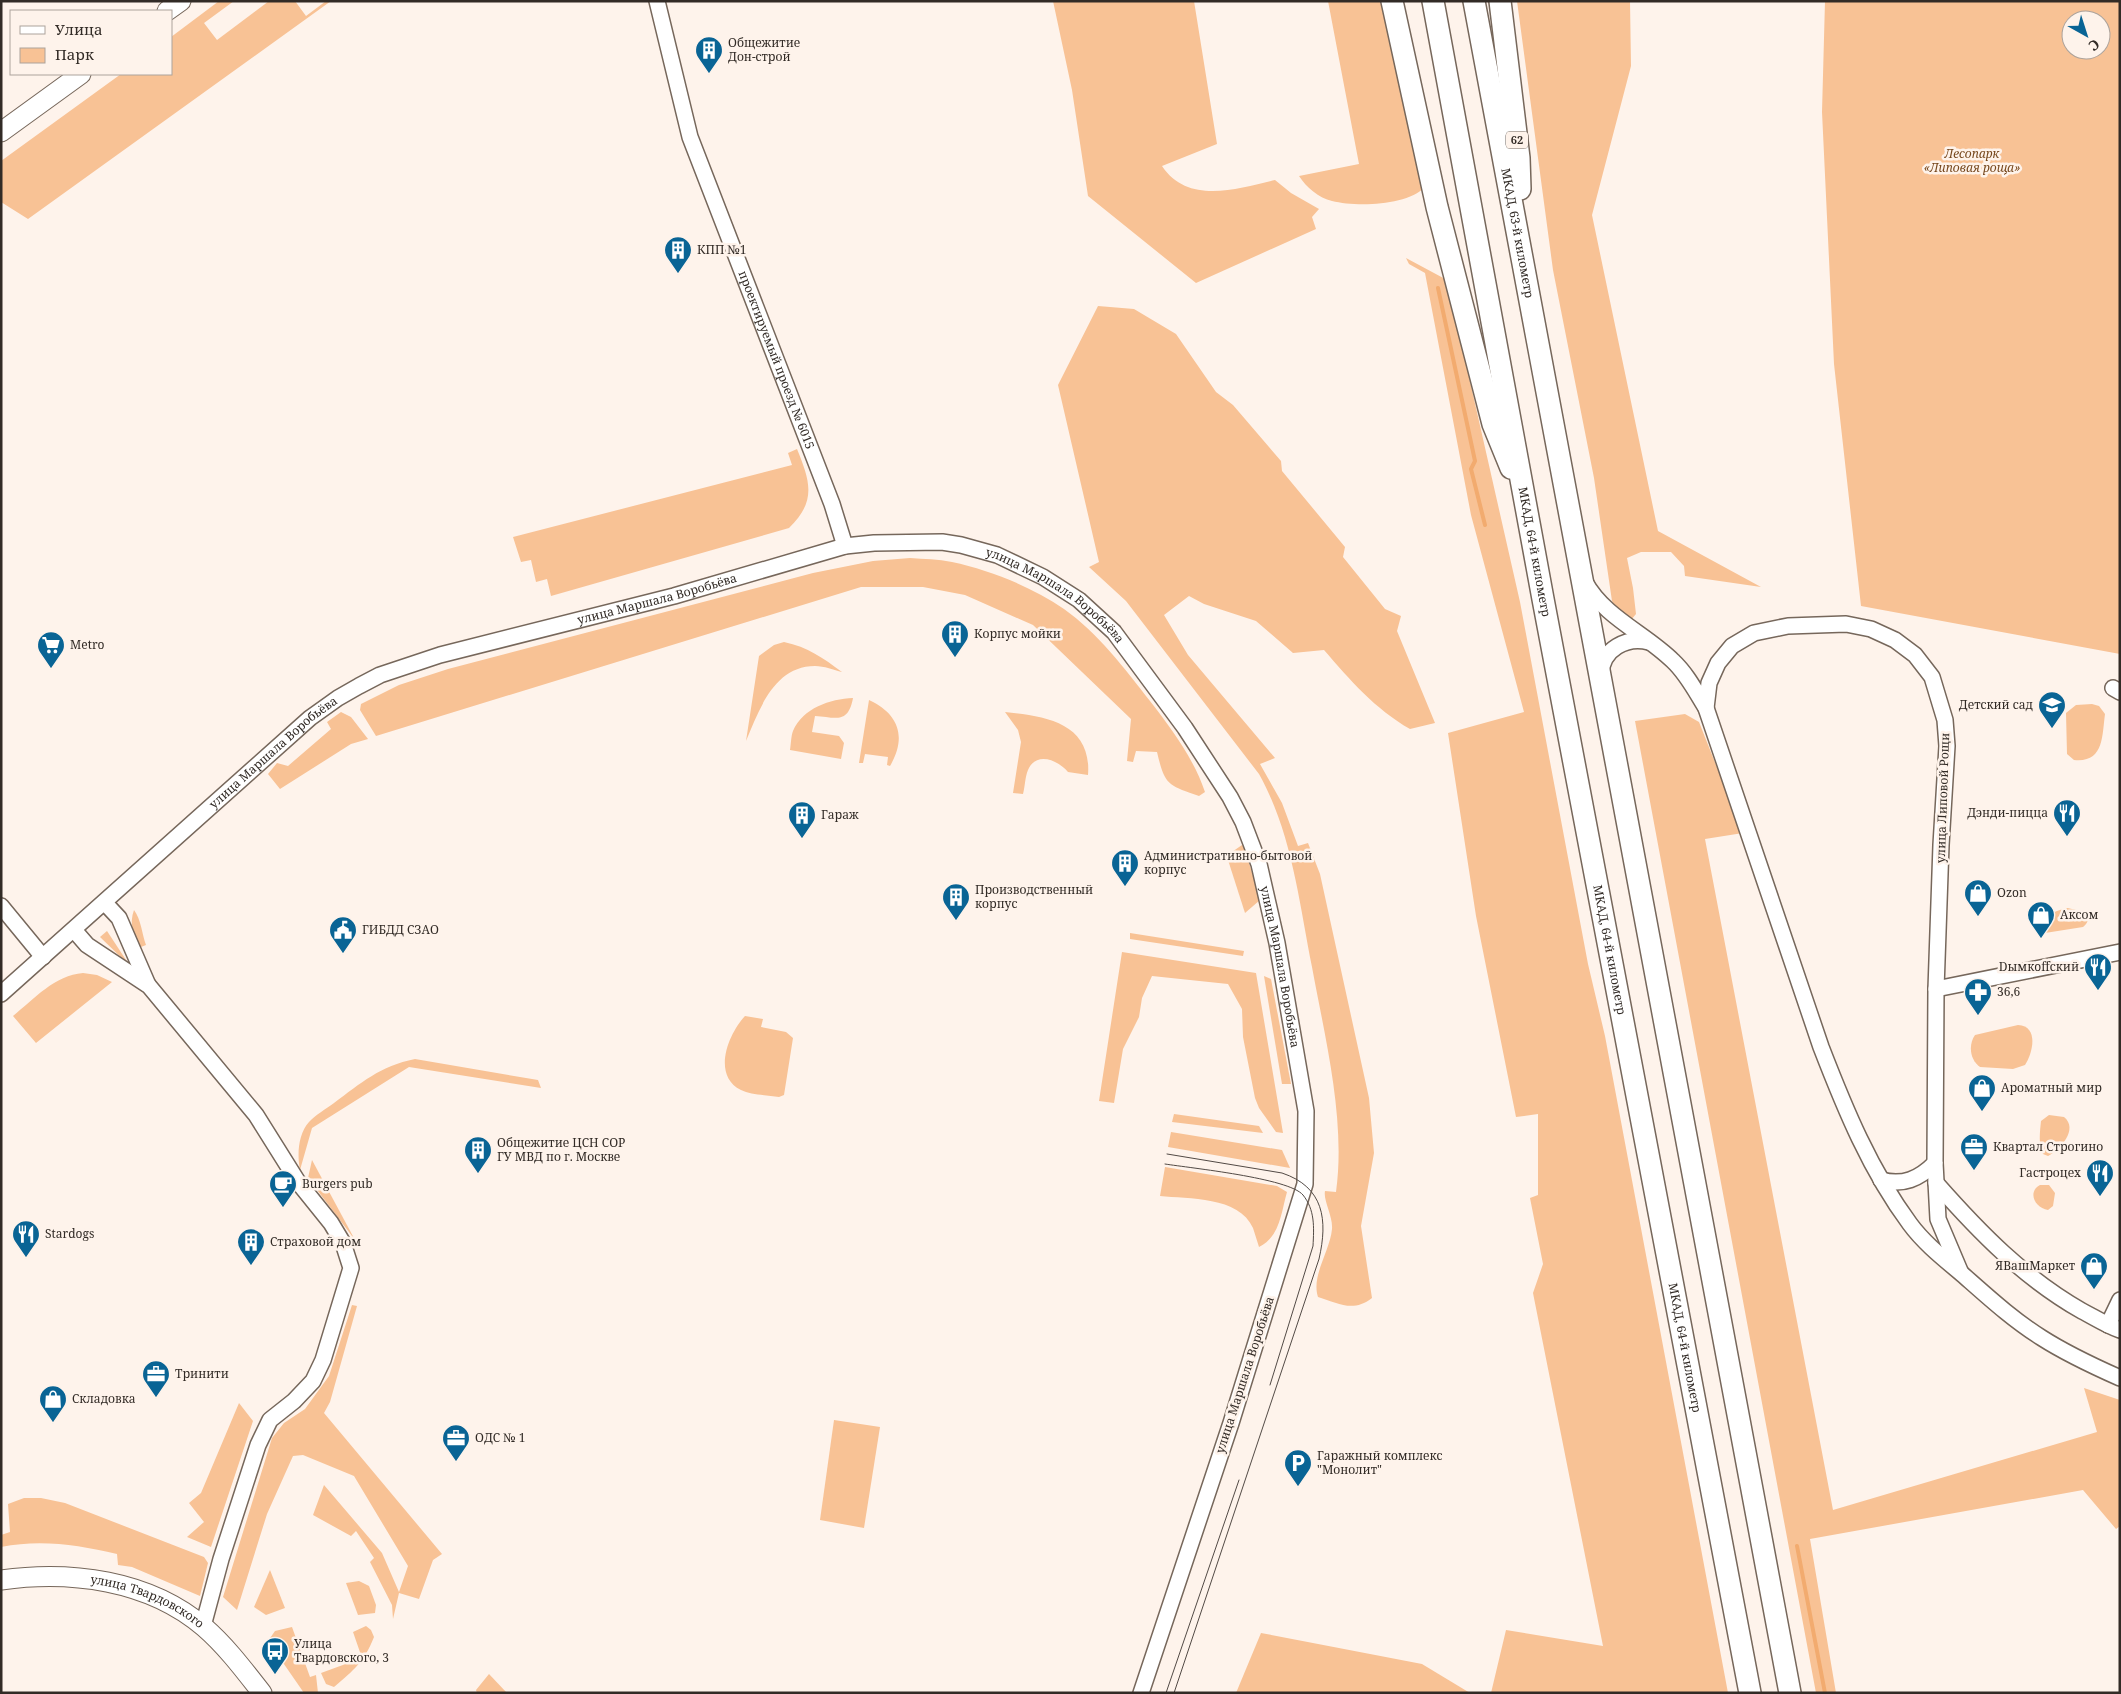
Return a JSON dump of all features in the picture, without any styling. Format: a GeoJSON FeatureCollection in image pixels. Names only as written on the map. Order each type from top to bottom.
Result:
{"type":"FeatureCollection","features":[{"type":"Feature","properties":{"kind":"highway"},"geometry":{"type":"LineString","coordinates":[[1392,1],[1437,206],[1493,424],[1527,505]]}},
{"type":"Feature","properties":{"kind":"highway","name":"МКАД, 64-й километр"},"geometry":{"type":"LineString","coordinates":[[1433,1],[1543,599],[1750,1693]]}},
{"type":"Feature","properties":{"kind":"highway","name":"МКАД, 63-й километр"},"geometry":{"type":"LineString","coordinates":[[1474,1],[1522,252],[1580,574]]}},
{"type":"Feature","properties":{"kind":"highway","name":"62"},"geometry":{"type":"LineString","coordinates":[[1500,1],[1519,158],[1522,252]]}},
{"type":"Feature","properties":{"kind":"highway"},"geometry":{"type":"LineString","coordinates":[[1580,574],[1790,1693]]}},
{"type":"Feature","properties":{"kind":"main road"},"geometry":{"type":"LineString","coordinates":[[168,10],[181,1]]}},
{"type":"Feature","properties":{"kind":"main road"},"geometry":{"type":"LineString","coordinates":[[1,132],[80,75]]}},
{"type":"Feature","properties":{"kind":"main road","name":"улица Твардовского"},"geometry":{"type":"LineString","coordinates":[[1,1580],[50,1575],[78,1578],[118,1584],[157,1597],[203,1626],[226,1649],[262,1693]]}},
{"type":"Feature","properties":{"kind":"street","name":"проектируемый проезд № 6015"},"geometry":{"type":"LineString","coordinates":[[657,1],[690,137],[832,504],[845,546]]}},
{"type":"Feature","properties":{"kind":"street","name":"улица Маршала Воробьёва"},"geometry":{"type":"LineString","coordinates":[[1,994],[310,718],[338,698],[373,679],[440,655],[674,596],[845,546],[891,541],[942,542],[997,555],[1042,577],[1079,600],[1114,632],[1185,728],[1230,797],[1243,822],[1259,864],[1277,943],[1303,1095],[1306,1136],[1305,1184],[1231,1423],[1141,1693]]}},
{"type":"Feature","properties":{"kind":"street"},"geometry":{"type":"LineString","coordinates":[[1580,574],[1590,591],[1601,604],[1674,661],[1706,708],[1822,1047],[1863,1148],[1910,1225],[1960,1273],[2000,1307],[2040,1337],[2080,1360],[2120,1378]]}},
{"type":"Feature","properties":{"kind":"street","name":"улица Липовой Рощи"},"geometry":{"type":"LineString","coordinates":[[1706,708],[1711,678],[1718,663],[1732,646],[1754,633],[1788,626],[1846,624],[1872,629],[1896,640],[1916,655],[1932,677],[1945,720],[1947,746],[1936,988],[1935,1163],[1938,1219],[1960,1273]]}},
{"type":"Feature","properties":{"kind":"street"},"geometry":{"type":"LineString","coordinates":[[1601,680],[1604,661],[1618,645],[1628,640],[1638,639],[1649,642]]}},
{"type":"Feature","properties":{"kind":"street"},"geometry":{"type":"LineString","coordinates":[[1689,681],[1704,682],[1711,678]]}},
{"type":"Feature","properties":{"kind":"street"},"geometry":{"type":"LineString","coordinates":[[105,903],[119,918],[149,986],[256,1115],[298,1182],[331,1223],[343,1243],[351,1268],[323,1360],[313,1381],[294,1401],[270,1420],[258,1445],[221,1559],[203,1626]]}},
{"type":"Feature","properties":{"kind":"street"},"geometry":{"type":"LineString","coordinates":[[1,906],[44,957]]}},
{"type":"Feature","properties":{"kind":"street"},"geometry":{"type":"LineString","coordinates":[[74,930],[87,945],[149,986]]}},
{"type":"Feature","properties":{"kind":"street"},"geometry":{"type":"LineString","coordinates":[[1936,988],[2120,952]]}},
{"type":"Feature","properties":{"kind":"street"},"geometry":{"type":"LineString","coordinates":[[1881,1180],[1892,1183],[1909,1180],[1935,1163]]}},
{"type":"Feature","properties":{"kind":"street"},"geometry":{"type":"LineString","coordinates":[[1936,1183],[1990,1241],[2022,1271],[2049,1291],[2114,1327],[2120,1300]]}},
{"type":"Feature","properties":{"kind":"green space"},"geometry":{"type":"Polygon","coordinates":[[[219,1],[234,1],[204,23],[217,40],[269,1],[295,1],[306,16],[326,1],[331,1],[28,219],[1,202],[1,161],[120,75],[172,75],[172,36],[219,1]]]}},
{"type":"Feature","properties":{"kind":"green space"},"geometry":{"type":"Polygon","coordinates":[[[1053,1],[1194,1],[1217,144],[1162,166],[1173,178],[1185,186],[1199,190],[1229,190],[1275,180],[1291,193],[1319,209],[1312,217],[1316,229],[1196,283],[1088,196],[1072,90],[1053,1]]]}},
{"type":"Feature","properties":{"kind":"green space"},"geometry":{"type":"Polygon","coordinates":[[[1328,1],[1380,1],[1425,187],[1406,198],[1367,204],[1332,201],[1313,192],[1299,176],[1359,164],[1328,1]]]}},
{"type":"Feature","properties":{"kind":"green space"},"geometry":{"type":"Polygon","coordinates":[[[1517,1],[1630,1],[1631,66],[1592,215],[1658,531],[1761,587],[1685,576],[1684,566],[1671,552],[1641,552],[1627,558],[1636,614],[1631,620],[1616,608],[1612,601],[1594,478],[1553,270],[1517,1]]]}},
{"type":"Feature","properties":{"kind":"green space","name":"Лесопарк «Липовая роща»"},"geometry":{"type":"Polygon","coordinates":[[[1825,1],[2120,1],[2120,654],[1861,606],[1834,364],[1822,112],[1825,1]]]}},
{"type":"Feature","properties":{"kind":"green space"},"geometry":{"type":"Polygon","coordinates":[[[1406,258],[1447,280],[1520,602],[1588,964],[1605,1036],[1728,1693],[1491,1693],[1506,1630],[1603,1646],[1533,1293],[1543,1264],[1530,1198],[1538,1195],[1538,1114],[1516,1117],[1476,916],[1448,733],[1524,712],[1471,515],[1425,273],[1409,264],[1406,258]]]}},
{"type":"Feature","properties":{"kind":"green space"},"geometry":{"type":"Polygon","coordinates":[[[1098,306],[1134,309],[1176,334],[1216,392],[1233,405],[1281,461],[1282,471],[1345,547],[1343,557],[1385,609],[1401,616],[1397,631],[1435,723],[1410,729],[1374,703],[1353,683],[1324,650],[1293,653],[1256,621],[1204,604],[1189,596],[1164,615],[1188,655],[1275,758],[1260,764],[1282,803],[1298,846],[1308,843],[1320,874],[1369,1098],[1374,1153],[1361,1226],[1372,1298],[1358,1305],[1339,1304],[1318,1297],[1317,1281],[1332,1229],[1325,1191],[1336,1192],[1338,1136],[1336,1108],[1328,1050],[1298,893],[1287,844],[1279,820],[1259,774],[1126,601],[1089,567],[1099,562],[1058,385],[1098,306]]]}},
{"type":"Feature","properties":{"kind":"green space"},"geometry":{"type":"Polygon","coordinates":[[[797,449],[808,481],[807,500],[804,509],[789,528],[551,596],[547,579],[536,582],[531,560],[521,562],[513,537],[792,465],[788,453],[797,449]]]}},
{"type":"Feature","properties":{"kind":"green space"},"geometry":{"type":"Polygon","coordinates":[[[910,558],[952,562],[981,570],[1025,587],[1064,609],[1088,629],[1131,676],[1181,744],[1195,768],[1205,792],[1199,796],[1169,783],[1163,772],[1157,752],[1136,751],[1133,762],[1127,761],[1131,719],[1033,625],[965,595],[923,587],[861,587],[376,736],[360,710],[361,704],[399,685],[448,669],[813,573],[873,561],[910,558]]]}},
{"type":"Feature","properties":{"kind":"green space"},"geometry":{"type":"Polygon","coordinates":[[[784,642],[808,650],[842,672],[815,666],[801,668],[789,673],[770,692],[756,716],[746,741],[759,656],[774,645],[784,642]]]}},
{"type":"Feature","properties":{"kind":"green space"},"geometry":{"type":"Polygon","coordinates":[[[853,698],[848,712],[840,718],[815,716],[812,732],[839,736],[844,743],[841,759],[790,750],[793,731],[803,716],[818,706],[835,700],[853,698]]]}},
{"type":"Feature","properties":{"kind":"green space"},"geometry":{"type":"Polygon","coordinates":[[[869,700],[887,712],[897,727],[898,745],[890,766],[887,765],[888,757],[865,754],[863,763],[859,763],[869,700]]]}},
{"type":"Feature","properties":{"kind":"green space"},"geometry":{"type":"Polygon","coordinates":[[[2092,704],[2099,706],[2105,714],[2100,746],[2091,757],[2084,760],[2074,760],[2067,754],[2066,713],[2076,705],[2092,704]]]}},
{"type":"Feature","properties":{"kind":"green space"},"geometry":{"type":"Polygon","coordinates":[[[341,712],[351,717],[368,739],[351,744],[280,789],[268,774],[277,763],[288,766],[331,729],[327,722],[341,712]]]}},
{"type":"Feature","properties":{"kind":"green space"},"geometry":{"type":"Polygon","coordinates":[[[1005,712],[1050,720],[1074,733],[1082,744],[1087,758],[1088,775],[1068,772],[1053,761],[1042,759],[1032,764],[1028,770],[1023,794],[1013,793],[1021,742],[1018,730],[1005,712]]]}},
{"type":"Feature","properties":{"kind":"green space"},"geometry":{"type":"Polygon","coordinates":[[[1685,714],[1699,722],[1743,833],[1705,839],[1833,1510],[2097,1432],[2084,1388],[2120,1400],[2120,1526],[2116,1529],[2083,1490],[1810,1539],[1836,1693],[1816,1693],[1635,721],[1685,714]]]}},
{"type":"Feature","properties":{"kind":"green space"},"geometry":{"type":"Polygon","coordinates":[[[1242,845],[1245,849],[1260,900],[1245,913],[1228,860],[1229,854],[1242,845]]]}},
{"type":"Feature","properties":{"kind":"green space"},"geometry":{"type":"Polygon","coordinates":[[[2067,908],[2084,914],[2088,920],[2087,923],[2083,927],[2045,933],[2042,931],[2045,918],[2067,908]]]}},
{"type":"Feature","properties":{"kind":"green space"},"geometry":{"type":"Polygon","coordinates":[[[134,910],[140,922],[146,945],[141,947],[133,929],[134,910]]]}},
{"type":"Feature","properties":{"kind":"green space"},"geometry":{"type":"Polygon","coordinates":[[[107,931],[130,966],[100,937],[107,931]]]}},
{"type":"Feature","properties":{"kind":"green space"},"geometry":{"type":"Polygon","coordinates":[[[1130,933],[1244,951],[1243,956],[1130,939],[1130,933]]]}},
{"type":"Feature","properties":{"kind":"green space"},"geometry":{"type":"Polygon","coordinates":[[[1122,952],[1256,973],[1283,1133],[1276,1132],[1259,1108],[1255,1098],[1243,1037],[1242,1009],[1228,984],[1152,976],[1142,998],[1139,1017],[1123,1049],[1114,1103],[1099,1101],[1122,952]]]}},
{"type":"Feature","properties":{"kind":"green space"},"geometry":{"type":"Polygon","coordinates":[[[83,973],[97,975],[112,982],[36,1043],[13,1016],[54,983],[63,978],[83,973]]]}},
{"type":"Feature","properties":{"kind":"green space"},"geometry":{"type":"Polygon","coordinates":[[[1264,976],[1271,979],[1291,1084],[1282,1084],[1264,976]]]}},
{"type":"Feature","properties":{"kind":"green space"},"geometry":{"type":"Polygon","coordinates":[[[745,1016],[763,1019],[761,1027],[786,1032],[793,1038],[784,1095],[779,1097],[745,1092],[732,1083],[727,1074],[725,1064],[729,1043],[733,1033],[745,1016]]]}},
{"type":"Feature","properties":{"kind":"green space"},"geometry":{"type":"Polygon","coordinates":[[[2018,1025],[2025,1027],[2032,1035],[2032,1047],[2025,1065],[2013,1069],[1980,1067],[1974,1060],[1971,1052],[1971,1043],[1975,1035],[2018,1025]]]}},
{"type":"Feature","properties":{"kind":"green space"},"geometry":{"type":"Polygon","coordinates":[[[415,1059],[538,1080],[541,1088],[409,1067],[312,1128],[300,1170],[299,1151],[301,1139],[305,1127],[311,1119],[372,1076],[391,1066],[415,1059]]]}},
{"type":"Feature","properties":{"kind":"green space"},"geometry":{"type":"Polygon","coordinates":[[[1174,1114],[1259,1126],[1263,1133],[1172,1122],[1174,1114]]]}},
{"type":"Feature","properties":{"kind":"green space"},"geometry":{"type":"Polygon","coordinates":[[[2049,1115],[2064,1117],[2070,1127],[2066,1139],[2058,1149],[2048,1156],[2043,1154],[2040,1138],[2041,1121],[2049,1115]]]}},
{"type":"Feature","properties":{"kind":"green space"},"geometry":{"type":"Polygon","coordinates":[[[1171,1132],[1282,1150],[1290,1168],[1168,1147],[1171,1132]]]}},
{"type":"Feature","properties":{"kind":"green space"},"geometry":{"type":"Polygon","coordinates":[[[312,1160],[355,1240],[308,1178],[312,1160]]]}},
{"type":"Feature","properties":{"kind":"green space"},"geometry":{"type":"Polygon","coordinates":[[[1165,1167],[1277,1186],[1287,1192],[1276,1231],[1266,1243],[1259,1247],[1253,1228],[1246,1218],[1236,1210],[1212,1201],[1160,1196],[1165,1167]]]}},
{"type":"Feature","properties":{"kind":"green space"},"geometry":{"type":"Polygon","coordinates":[[[2040,1185],[2049,1185],[2055,1193],[2053,1206],[2048,1210],[2039,1206],[2034,1199],[2034,1192],[2040,1185]]]}},
{"type":"Feature","properties":{"kind":"green space"},"geometry":{"type":"Polygon","coordinates":[[[352,1305],[357,1306],[330,1402],[324,1413],[442,1554],[433,1560],[419,1599],[399,1593],[393,1619],[392,1605],[370,1562],[374,1558],[356,1531],[351,1536],[313,1515],[324,1485],[382,1553],[399,1592],[408,1566],[354,1476],[303,1455],[293,1456],[267,1514],[237,1610],[223,1597],[272,1438],[284,1423],[305,1409],[329,1376],[352,1305]]]}},
{"type":"Feature","properties":{"kind":"green space"},"geometry":{"type":"Polygon","coordinates":[[[239,1403],[253,1421],[211,1547],[187,1537],[204,1522],[189,1503],[201,1493],[239,1403]]]}},
{"type":"Feature","properties":{"kind":"green space"},"geometry":{"type":"Polygon","coordinates":[[[834,1420],[880,1427],[864,1528],[820,1520],[834,1420]]]}},
{"type":"Feature","properties":{"kind":"green space"},"geometry":{"type":"Polygon","coordinates":[[[24,1498],[41,1498],[65,1503],[204,1557],[208,1563],[200,1596],[132,1567],[118,1565],[117,1554],[88,1548],[45,1543],[1,1547],[1,1535],[10,1532],[8,1504],[24,1498]]]}},
{"type":"Feature","properties":{"kind":"green space"},"geometry":{"type":"Polygon","coordinates":[[[270,1570],[285,1608],[266,1615],[254,1607],[270,1570]]]}},
{"type":"Feature","properties":{"kind":"green space"},"geometry":{"type":"Polygon","coordinates":[[[359,1581],[369,1586],[376,1605],[375,1613],[358,1615],[346,1583],[359,1581]]]}},
{"type":"Feature","properties":{"kind":"green space"},"geometry":{"type":"Polygon","coordinates":[[[366,1626],[371,1630],[374,1637],[362,1659],[334,1687],[326,1684],[321,1673],[362,1658],[353,1632],[366,1626]]]}},
{"type":"Feature","properties":{"kind":"green space"},"geometry":{"type":"Polygon","coordinates":[[[292,1627],[310,1677],[316,1675],[318,1693],[304,1693],[268,1641],[275,1631],[292,1627]]]}},
{"type":"Feature","properties":{"kind":"green space"},"geometry":{"type":"Polygon","coordinates":[[[1261,1633],[1422,1664],[1470,1693],[1236,1693],[1261,1633]]]}},
{"type":"Feature","properties":{"kind":"green space"},"geometry":{"type":"Polygon","coordinates":[[[489,1674],[507,1693],[477,1693],[476,1690],[489,1674]]]}},
{"type":"Feature","properties":{"kind":"waterway"},"geometry":{"type":"LineString","coordinates":[[1438,288],[1475,461],[1471,469],[1485,525]]}},
{"type":"Feature","properties":{"kind":"waterway"},"geometry":{"type":"LineString","coordinates":[[1797,1546],[1825,1693]]}},
{"type":"Feature","properties":{"kind":"tram line"},"geometry":{"type":"LineString","coordinates":[[1167,1154],[1282,1173],[1296,1179],[1315,1196],[1320,1207],[1323,1231],[1319,1259],[1174,1693]]}},
{"type":"Feature","properties":{"kind":"tram line"},"geometry":{"type":"LineString","coordinates":[[1165,1164],[1238,1175],[1279,1184],[1294,1189],[1303,1195],[1310,1207],[1313,1225],[1313,1246],[1270,1385]]}},
{"type":"Feature","properties":{"kind":"tram line"},"geometry":{"type":"LineString","coordinates":[[1166,1693],[1239,1480]]}},
{"type":"Feature","properties":{"kind":"place","name":"Общежитие Дон-строй"},"geometry":{"type":"Point","coordinates":[709,74]}},
{"type":"Feature","properties":{"kind":"place","name":"КПП №1"},"geometry":{"type":"Point","coordinates":[678,274]}},
{"type":"Feature","properties":{"kind":"place","name":"Корпус мойки"},"geometry":{"type":"Point","coordinates":[955,658]}},
{"type":"Feature","properties":{"kind":"place","name":"Metro"},"geometry":{"type":"Point","coordinates":[51,669]}},
{"type":"Feature","properties":{"kind":"place","name":"Детский сад"},"geometry":{"type":"Point","coordinates":[2052,729]}},
{"type":"Feature","properties":{"kind":"place","name":"Дэнди-пицца"},"geometry":{"type":"Point","coordinates":[2067,837]}},
{"type":"Feature","properties":{"kind":"place","name":"Гараж"},"geometry":{"type":"Point","coordinates":[802,839]}},
{"type":"Feature","properties":{"kind":"place","name":"Административно-бытовой корпус"},"geometry":{"type":"Point","coordinates":[1125,887]}},
{"type":"Feature","properties":{"kind":"place","name":"Ozon"},"geometry":{"type":"Point","coordinates":[1978,917]}},
{"type":"Feature","properties":{"kind":"place","name":"Производственный корпус"},"geometry":{"type":"Point","coordinates":[956,921]}},
{"type":"Feature","properties":{"kind":"place","name":"Аксом"},"geometry":{"type":"Point","coordinates":[2041,939]}},
{"type":"Feature","properties":{"kind":"place","name":"ГИБДД СЗАО"},"geometry":{"type":"Point","coordinates":[343,954]}},
{"type":"Feature","properties":{"kind":"place","name":"Dымкoffский"},"geometry":{"type":"Point","coordinates":[2098,991]}},
{"type":"Feature","properties":{"kind":"place","name":"36,6"},"geometry":{"type":"Point","coordinates":[1978,1016]}},
{"type":"Feature","properties":{"kind":"place","name":"Ароматный мир"},"geometry":{"type":"Point","coordinates":[1982,1112]}},
{"type":"Feature","properties":{"kind":"place","name":"Квартал Строгино"},"geometry":{"type":"Point","coordinates":[1974,1171]}},
{"type":"Feature","properties":{"kind":"place","name":"Общежитие ЦСН СОР ГУ МВД по г. Москве"},"geometry":{"type":"Point","coordinates":[478,1174]}},
{"type":"Feature","properties":{"kind":"place","name":"Гастроцех"},"geometry":{"type":"Point","coordinates":[2100,1197]}},
{"type":"Feature","properties":{"kind":"place","name":"Burgers pub"},"geometry":{"type":"Point","coordinates":[283,1208]}},
{"type":"Feature","properties":{"kind":"place","name":"Stardogs"},"geometry":{"type":"Point","coordinates":[26,1258]}},
{"type":"Feature","properties":{"kind":"place","name":"Страховой дом"},"geometry":{"type":"Point","coordinates":[251,1266]}},
{"type":"Feature","properties":{"kind":"place","name":"ЯВашМаркет"},"geometry":{"type":"Point","coordinates":[2094,1290]}},
{"type":"Feature","properties":{"kind":"place","name":"Тринити"},"geometry":{"type":"Point","coordinates":[156,1398]}},
{"type":"Feature","properties":{"kind":"place","name":"Складовка"},"geometry":{"type":"Point","coordinates":[53,1423]}},
{"type":"Feature","properties":{"kind":"place","name":"ОДС № 1"},"geometry":{"type":"Point","coordinates":[456,1462]}},
{"type":"Feature","properties":{"kind":"place","name":"Гаражный комплекс \"Монолит\""},"geometry":{"type":"Point","coordinates":[1298,1487]}},
{"type":"Feature","properties":{"kind":"place","name":"Улица Твардовского, 3"},"geometry":{"type":"Point","coordinates":[275,1675]}}]}
